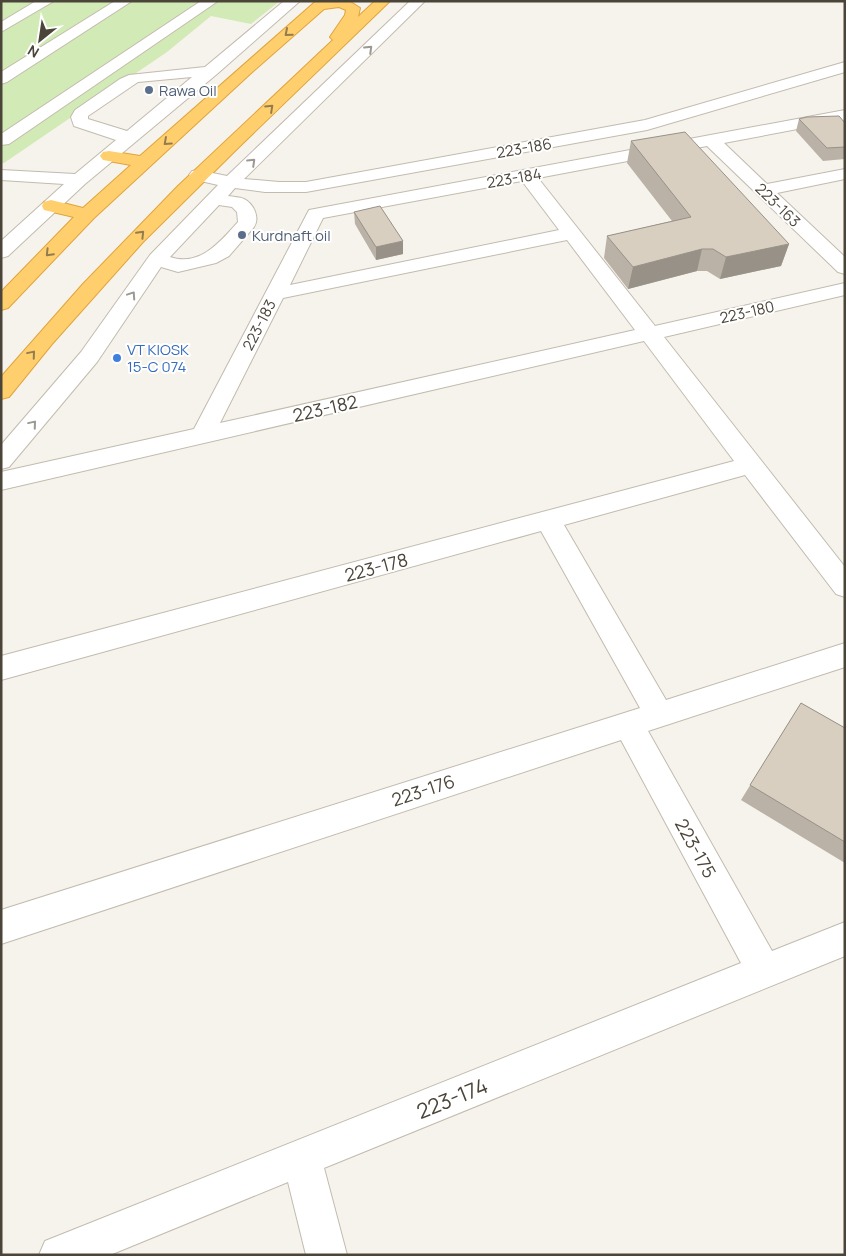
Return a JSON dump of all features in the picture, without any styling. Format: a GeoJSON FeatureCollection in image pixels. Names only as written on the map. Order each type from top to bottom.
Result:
{"type":"FeatureCollection","features":[{"type":"Feature","properties":{"kind":"highway"},"geometry":{"type":"LineString","coordinates":[[1,392],[31,354],[88,290],[198,175],[383,1]]}},
{"type":"Feature","properties":{"kind":"highway"},"geometry":{"type":"LineString","coordinates":[[1,304],[87,214],[244,71],[323,3],[341,3],[353,8],[352,15],[324,58]]}},
{"type":"Feature","properties":{"kind":"highway"},"geometry":{"type":"LineString","coordinates":[[109,156],[144,162]]}},
{"type":"Feature","properties":{"kind":"highway"},"geometry":{"type":"LineString","coordinates":[[51,206],[87,214]]}},
{"type":"Feature","properties":{"kind":"street"},"geometry":{"type":"LineString","coordinates":[[1,28],[48,1]]}},
{"type":"Feature","properties":{"kind":"street"},"geometry":{"type":"LineString","coordinates":[[1,79],[125,1]]}},
{"type":"Feature","properties":{"kind":"street"},"geometry":{"type":"LineString","coordinates":[[4,140],[211,1]]}},
{"type":"Feature","properties":{"kind":"street"},"geometry":{"type":"LineString","coordinates":[[1,252],[79,180],[293,1]]}},
{"type":"Feature","properties":{"kind":"street"},"geometry":{"type":"LineString","coordinates":[[1,461],[90,357],[157,259],[217,199],[230,183],[418,1]]}},
{"type":"Feature","properties":{"kind":"street","name":"223-186"},"geometry":{"type":"LineString","coordinates":[[198,175],[230,183],[268,188],[306,188],[647,125],[845,67]]}},
{"type":"Feature","properties":{"kind":"street"},"geometry":{"type":"LineString","coordinates":[[131,137],[80,122],[79,116],[126,82],[135,78],[244,71]]}},
{"type":"Feature","properties":{"kind":"street","name":"223-184"},"geometry":{"type":"LineString","coordinates":[[316,214],[845,115]]}},
{"type":"Feature","properties":{"kind":"street","name":"223-163"},"geometry":{"type":"LineString","coordinates":[[712,141],[845,268]]}},
{"type":"Feature","properties":{"kind":"street"},"geometry":{"type":"LineString","coordinates":[[763,190],[845,174]]}},
{"type":"Feature","properties":{"kind":"street"},"geometry":{"type":"LineString","coordinates":[[1,175],[79,180]]}},
{"type":"Feature","properties":{"kind":"street"},"geometry":{"type":"LineString","coordinates":[[527,175],[845,588]]}},
{"type":"Feature","properties":{"kind":"street"},"geometry":{"type":"LineString","coordinates":[[306,188],[316,214]]}},
{"type":"Feature","properties":{"kind":"street"},"geometry":{"type":"LineString","coordinates":[[157,259],[178,266],[209,259],[222,252],[246,222],[246,210],[238,203],[217,199]]}},
{"type":"Feature","properties":{"kind":"street","name":"223-183"},"geometry":{"type":"LineString","coordinates":[[202,436],[316,214]]}},
{"type":"Feature","properties":{"kind":"street"},"geometry":{"type":"LineString","coordinates":[[275,294],[571,233]]}},
{"type":"Feature","properties":{"kind":"street","name":"223-180"},"geometry":{"type":"LineString","coordinates":[[649,334],[845,289]]}},
{"type":"Feature","properties":{"kind":"street","name":"223-182"},"geometry":{"type":"LineString","coordinates":[[1,481],[649,334]]}},
{"type":"Feature","properties":{"kind":"street","name":"223-178"},"geometry":{"type":"LineString","coordinates":[[1,668],[750,465]]}},
{"type":"Feature","properties":{"kind":"street"},"geometry":{"type":"LineString","coordinates":[[548,520],[658,714]]}},
{"type":"Feature","properties":{"kind":"street","name":"223-176"},"geometry":{"type":"LineString","coordinates":[[1,928],[845,655]]}},
{"type":"Feature","properties":{"kind":"street","name":"223-175"},"geometry":{"type":"LineString","coordinates":[[628,724],[764,972]]}},
{"type":"Feature","properties":{"kind":"street","name":"223-174"},"geometry":{"type":"LineString","coordinates":[[60,1255],[845,939]]}},
{"type":"Feature","properties":{"kind":"street"},"geometry":{"type":"LineString","coordinates":[[302,1159],[328,1255]]}},
{"type":"Feature","properties":{"kind":"green space"},"geometry":{"type":"Polygon","coordinates":[[[1,1],[280,1],[251,24],[211,16],[167,52],[4,163],[1,163],[1,1]]]}},
{"type":"Feature","properties":{"kind":"building"},"geometry":{"type":"Polygon","coordinates":[[[839,116],[845,123],[845,147],[827,148],[799,119],[807,117],[839,116]]]}},
{"type":"Feature","properties":{"kind":"building"},"geometry":{"type":"Polygon","coordinates":[[[685,132],[789,244],[726,257],[713,249],[702,249],[633,267],[607,236],[691,217],[631,141],[685,132]]]}},
{"type":"Feature","properties":{"kind":"building"},"geometry":{"type":"Polygon","coordinates":[[[380,206],[403,241],[376,247],[354,212],[380,206]]]}},
{"type":"Feature","properties":{"kind":"building"},"geometry":{"type":"Polygon","coordinates":[[[801,703],[845,728],[845,842],[750,785],[801,703]]]}},
{"type":"Feature","properties":{"kind":"place","name":"Rawa Oil"},"geometry":{"type":"Point","coordinates":[149,90]}},
{"type":"Feature","properties":{"kind":"place","name":"Kurdnaft oil"},"geometry":{"type":"Point","coordinates":[242,235]}},
{"type":"Feature","properties":{"kind":"place","name":"VT KIOSK 15-C 074"},"geometry":{"type":"Point","coordinates":[117,358]}}]}
